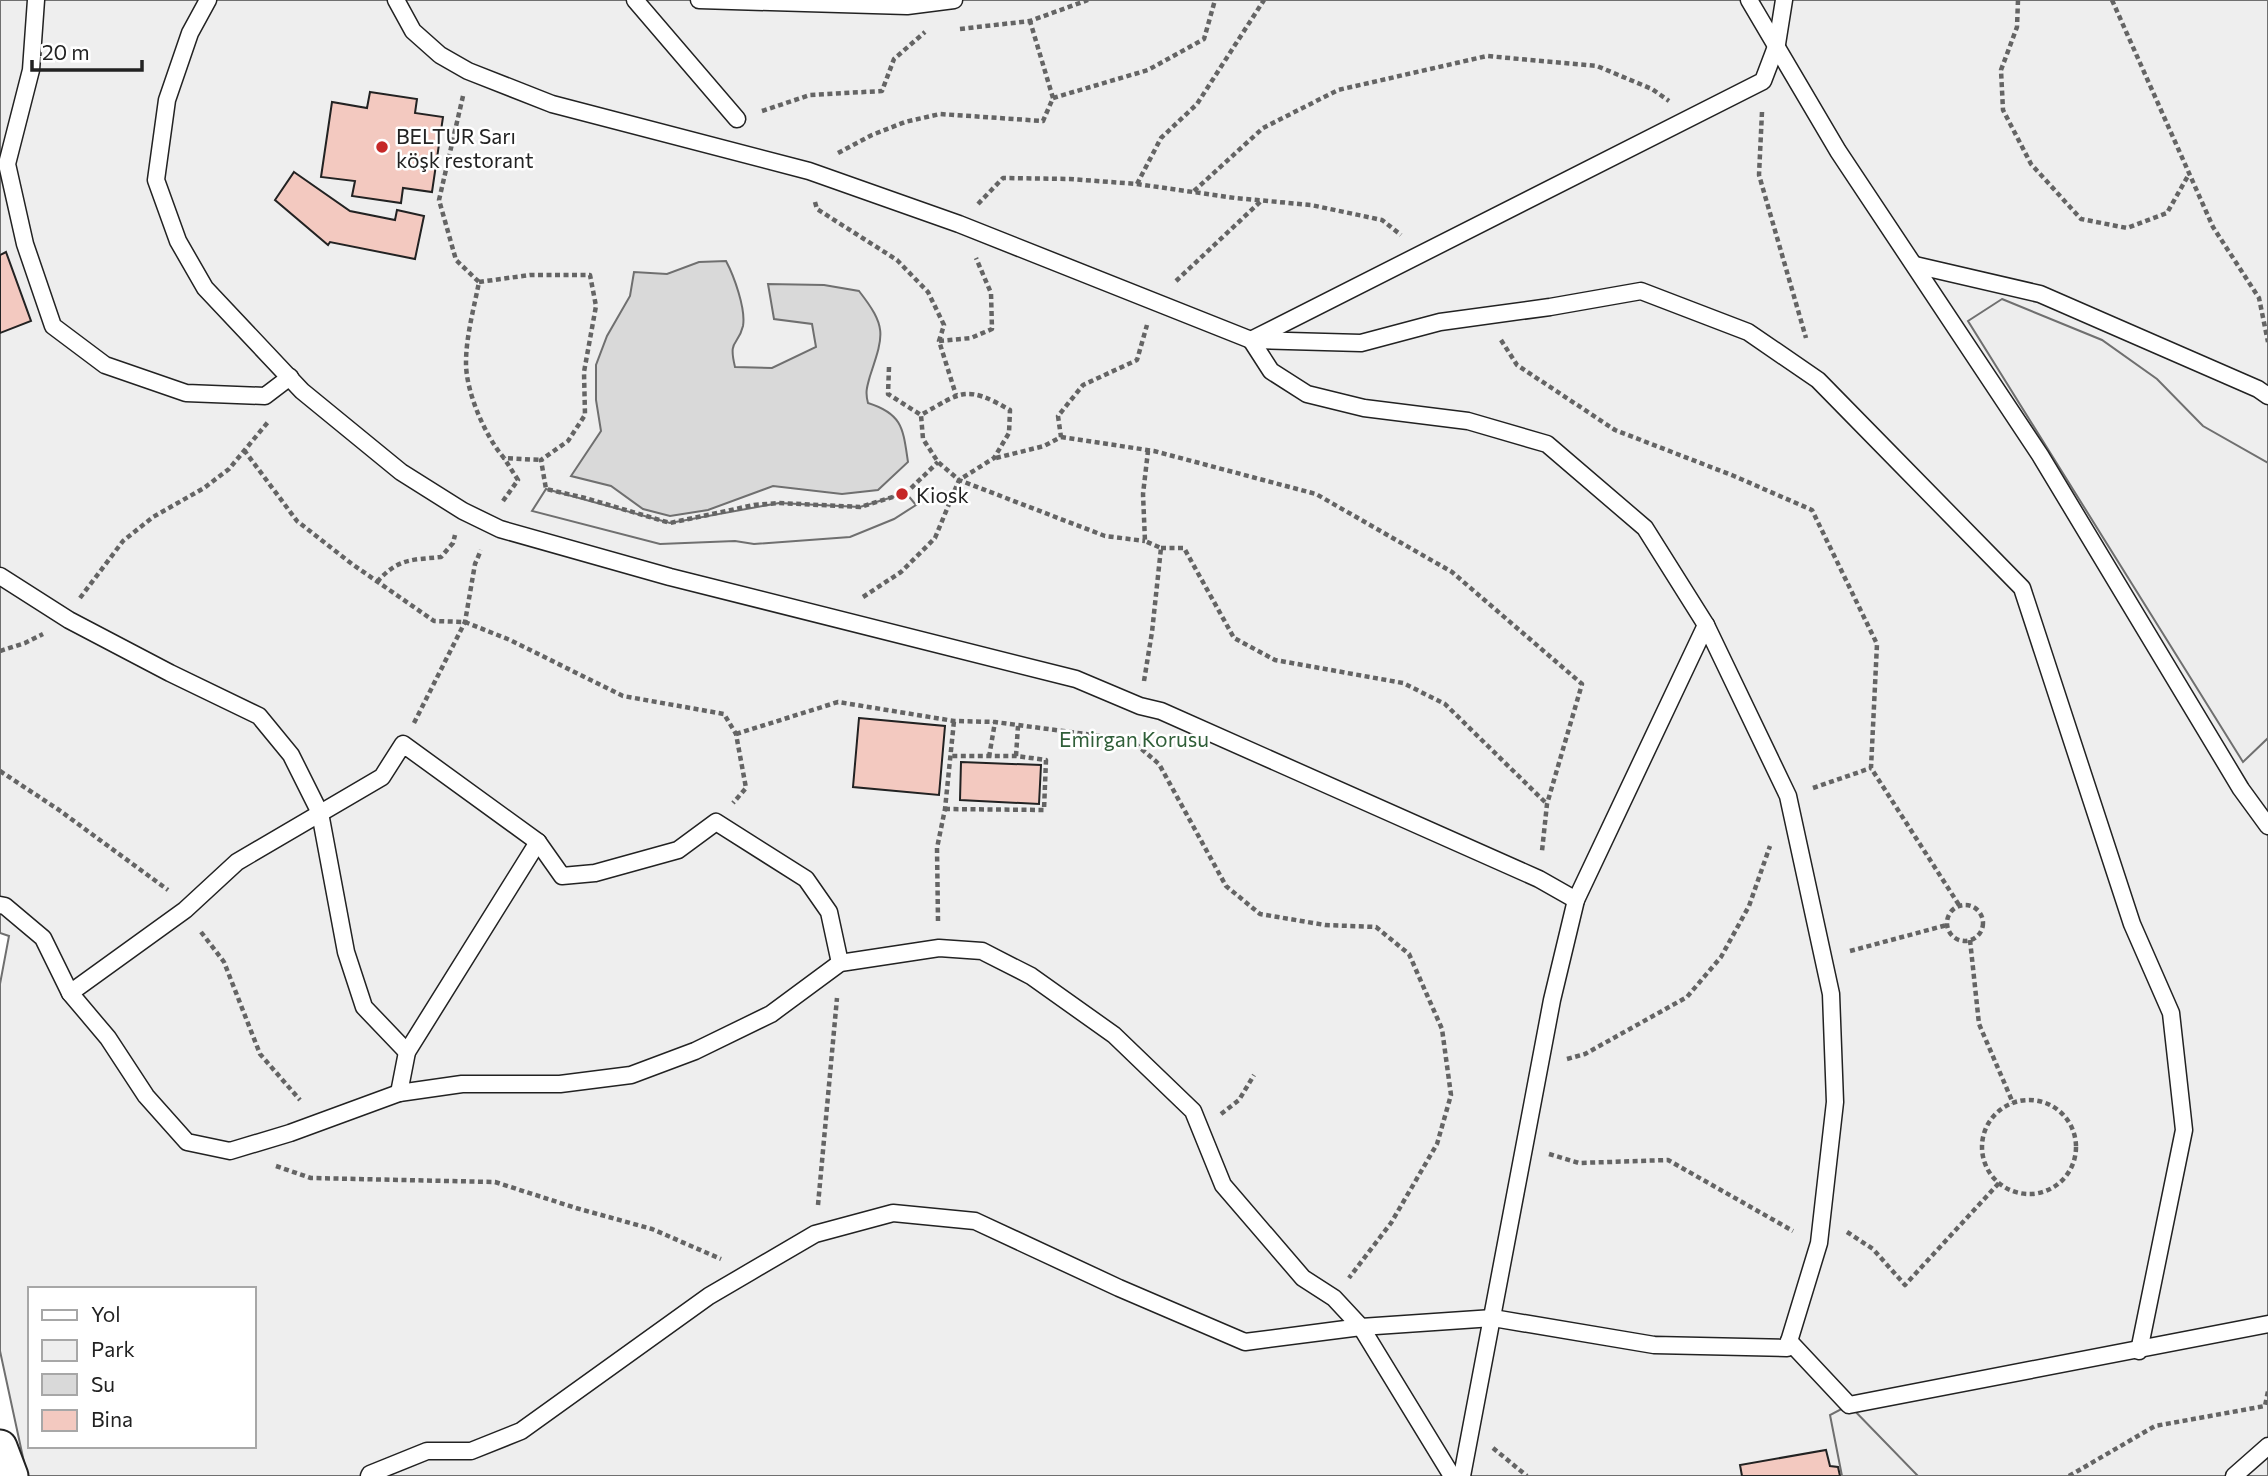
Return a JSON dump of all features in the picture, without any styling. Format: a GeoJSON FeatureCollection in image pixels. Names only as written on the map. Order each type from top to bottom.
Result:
{"type":"FeatureCollection","features":[{"type":"Feature","properties":{"kind":"street"},"geometry":{"type":"LineString","coordinates":[[0,1447],[11,1476]]}},
{"type":"Feature","properties":{"kind":"lane"},"geometry":{"type":"LineString","coordinates":[[36,0],[31,70],[4,166],[24,244],[53,326],[105,365],[187,393],[265,396],[290,377]]}},
{"type":"Feature","properties":{"kind":"lane"},"geometry":{"type":"LineString","coordinates":[[208,0],[190,33],[166,100],[156,180],[178,241],[205,288],[302,391],[401,472],[463,511],[500,529],[670,577],[1076,679],[1140,706],[1173,716],[1539,879],[1576,900]]}},
{"type":"Feature","properties":{"kind":"lane"},"geometry":{"type":"LineString","coordinates":[[396,0],[413,31],[440,55],[468,71],[552,104],[810,172],[959,224],[1251,340],[1362,344],[1440,322],[1550,307],[1641,290],[1748,332],[1818,380],[2022,588],[2132,924],[2171,1013],[2184,1130],[2139,1351]]}},
{"type":"Feature","properties":{"kind":"lane"},"geometry":{"type":"LineString","coordinates":[[635,0],[737,119]]}},
{"type":"Feature","properties":{"kind":"lane"},"geometry":{"type":"LineString","coordinates":[[699,0],[907,6],[954,0]]}},
{"type":"Feature","properties":{"kind":"lane"},"geometry":{"type":"LineString","coordinates":[[1749,0],[1838,151],[2040,455],[2241,789],[2268,826]]}},
{"type":"Feature","properties":{"kind":"lane"},"geometry":{"type":"LineString","coordinates":[[1251,340],[1763,81],[1777,44],[1784,0]]}},
{"type":"Feature","properties":{"kind":"lane"},"geometry":{"type":"LineString","coordinates":[[1915,265],[2040,294],[2258,389],[2268,396]]}},
{"type":"Feature","properties":{"kind":"lane"},"geometry":{"type":"LineString","coordinates":[[369,1476],[427,1451],[471,1451],[521,1431],[709,1296],[815,1234],[893,1213],[975,1221],[1245,1342],[1361,1327],[1493,1318],[1654,1345],[1787,1348],[1819,1242],[1835,1102],[1831,994],[1788,796],[1706,625],[1645,527],[1547,444],[1468,421],[1364,408],[1307,394],[1271,372],[1251,340]]}},
{"type":"Feature","properties":{"kind":"lane"},"geometry":{"type":"LineString","coordinates":[[0,576],[69,620],[259,716],[291,755],[320,813],[346,952],[364,1007],[407,1052]]}},
{"type":"Feature","properties":{"kind":"lane"},"geometry":{"type":"LineString","coordinates":[[1462,1476],[1552,1000],[1576,900],[1706,625]]}},
{"type":"Feature","properties":{"kind":"lane"},"geometry":{"type":"LineString","coordinates":[[70,993],[185,910],[237,862],[382,777],[403,744],[538,842],[562,876],[595,873],[678,850],[716,822],[806,879],[829,912],[840,963]]}},
{"type":"Feature","properties":{"kind":"lane"},"geometry":{"type":"LineString","coordinates":[[399,1093],[407,1052],[538,842]]}},
{"type":"Feature","properties":{"kind":"lane"},"geometry":{"type":"LineString","coordinates":[[0,905],[5,906],[43,938],[70,993],[108,1038],[146,1096],[187,1142],[229,1151],[290,1133],[399,1093],[462,1084],[560,1084],[631,1075],[695,1051],[771,1014],[840,963],[939,948],[982,951],[1031,976],[1114,1035],[1193,1111],[1223,1185],[1303,1278],[1334,1298],[1361,1327],[1452,1476]]}},
{"type":"Feature","properties":{"kind":"lane"},"geometry":{"type":"LineString","coordinates":[[1789,1341],[1849,1405],[2268,1324]]}},
{"type":"Feature","properties":{"kind":"lane"},"geometry":{"type":"LineString","coordinates":[[2234,1476],[2268,1446]]}},
{"type":"Feature","properties":{"kind":"path"},"geometry":{"type":"LineString","coordinates":[[954,29],[1030,21],[1088,0]]}},
{"type":"Feature","properties":{"kind":"path"},"geometry":{"type":"LineString","coordinates":[[1053,98],[1148,70],[1204,38],[1215,0]]}},
{"type":"Feature","properties":{"kind":"path"},"geometry":{"type":"LineString","coordinates":[[1137,184],[1161,138],[1197,104],[1264,0]]}},
{"type":"Feature","properties":{"kind":"path"},"geometry":{"type":"LineString","coordinates":[[2018,0],[2017,27],[2001,70],[2003,110],[2031,164],[2081,219],[2127,228],[2166,214],[2189,174]]}},
{"type":"Feature","properties":{"kind":"path"},"geometry":{"type":"LineString","coordinates":[[2112,0],[2213,227],[2259,298],[2268,342]]}},
{"type":"Feature","properties":{"kind":"path"},"geometry":{"type":"LineString","coordinates":[[956,395],[939,341],[944,325],[928,292],[897,260],[817,209],[810,172],[872,135],[905,122],[940,114],[1043,121],[1053,98],[1030,21]]}},
{"type":"Feature","properties":{"kind":"path"},"geometry":{"type":"LineString","coordinates":[[737,119],[810,95],[883,91],[894,59],[928,29]]}},
{"type":"Feature","properties":{"kind":"path"},"geometry":{"type":"LineString","coordinates":[[1194,191],[1263,128],[1338,90],[1487,56],[1597,66],[1652,89],[1692,117]]}},
{"type":"Feature","properties":{"kind":"path"},"geometry":{"type":"LineString","coordinates":[[468,71],[439,200],[456,260],[478,282]]}},
{"type":"Feature","properties":{"kind":"path"},"geometry":{"type":"LineString","coordinates":[[1763,81],[1759,175],[1818,380]]}},
{"type":"Feature","properties":{"kind":"path"},"geometry":{"type":"LineString","coordinates":[[959,224],[1003,178],[1070,178],[1311,205],[1382,220],[1424,252]]}},
{"type":"Feature","properties":{"kind":"path"},"geometry":{"type":"LineString","coordinates":[[1061,437],[1058,416],[1083,385],[1137,360],[1154,302],[1262,201]]}},
{"type":"Feature","properties":{"kind":"path"},"geometry":{"type":"LineString","coordinates":[[939,341],[971,338],[992,329],[991,293],[976,263],[976,231]]}},
{"type":"Feature","properties":{"kind":"path"},"geometry":{"type":"LineString","coordinates":[[478,282],[530,275],[590,275],[596,306],[584,372],[585,415],[568,441],[541,460],[504,458]]}},
{"type":"Feature","properties":{"kind":"path"},"geometry":{"type":"LineString","coordinates":[[478,282],[466,365],[475,406],[491,443],[518,480],[482,521]]}},
{"type":"Feature","properties":{"kind":"path"},"geometry":{"type":"LineString","coordinates":[[1486,316],[1517,365],[1615,430],[1734,476],[1812,510],[1877,644],[1871,768],[1959,905]]}},
{"type":"Feature","properties":{"kind":"path"},"geometry":{"type":"LineString","coordinates":[[889,367],[888,394],[921,415]]}},
{"type":"Feature","properties":{"kind":"path"},"geometry":{"type":"LineString","coordinates":[[0,651],[24,643],[69,620],[83,593],[123,541],[153,517],[204,488],[229,468],[263,426],[302,391]]}},
{"type":"Feature","properties":{"kind":"path"},"geometry":{"type":"LineString","coordinates":[[921,415],[956,395],[981,394],[1010,410],[1009,433],[994,458]]}},
{"type":"Feature","properties":{"kind":"path"},"geometry":{"type":"LineString","coordinates":[[921,415],[923,439],[938,462],[959,480],[1105,536],[1145,541],[1161,548],[1184,548],[1234,638],[1275,660],[1403,683],[1445,704],[1547,804]]}},
{"type":"Feature","properties":{"kind":"path"},"geometry":{"type":"LineString","coordinates":[[834,618],[901,572],[934,538],[959,480],[994,458],[1044,446],[1061,437],[1148,451],[1316,494],[1452,572],[1582,684],[1547,804],[1539,879]]}},
{"type":"Feature","properties":{"kind":"path"},"geometry":{"type":"LineString","coordinates":[[244,450],[297,521],[352,564],[435,621],[465,622],[510,640],[623,696],[724,714],[736,734],[746,788],[716,822]]}},
{"type":"Feature","properties":{"kind":"path"},"geometry":{"type":"LineString","coordinates":[[1145,541],[1143,494],[1148,451]]}},
{"type":"Feature","properties":{"kind":"path"},"geometry":{"type":"LineString","coordinates":[[541,460],[546,489],[670,523],[754,505],[779,503],[860,507],[906,493],[938,462]]}},
{"type":"Feature","properties":{"kind":"path"},"geometry":{"type":"LineString","coordinates":[[377,582],[398,563],[441,557],[453,543],[463,511]]}},
{"type":"Feature","properties":{"kind":"path"},"geometry":{"type":"LineString","coordinates":[[403,744],[465,622],[475,564],[482,546],[500,529]]}},
{"type":"Feature","properties":{"kind":"path"},"geometry":{"type":"LineString","coordinates":[[1140,706],[1152,632],[1161,548]]}},
{"type":"Feature","properties":{"kind":"path"},"geometry":{"type":"LineString","coordinates":[[736,734],[838,702],[954,721],[995,722],[1131,740],[1159,764],[1226,886],[1260,914],[1325,925],[1376,927],[1409,954],[1442,1029],[1451,1095],[1437,1144],[1391,1223],[1334,1298]]}},
{"type":"Feature","properties":{"kind":"path"},"geometry":{"type":"LineString","coordinates":[[939,948],[937,848],[945,809],[954,721]]}},
{"type":"Feature","properties":{"kind":"path"},"geometry":{"type":"LineString","coordinates":[[989,757],[995,722]]}},
{"type":"Feature","properties":{"kind":"path"},"geometry":{"type":"LineString","coordinates":[[1016,756],[1018,726]]}},
{"type":"Feature","properties":{"kind":"path"},"geometry":{"type":"LineString","coordinates":[[945,809],[1044,810],[1046,760],[1016,756],[950,755]]}},
{"type":"Feature","properties":{"kind":"path"},"geometry":{"type":"LineString","coordinates":[[1540,1068],[1585,1054],[1687,997],[1721,957],[1749,906],[1788,796],[1871,768]]}},
{"type":"Feature","properties":{"kind":"path"},"geometry":{"type":"LineString","coordinates":[[1959,905],[1970,905],[1982,916],[1980,933],[1970,940],[1958,940],[1947,925],[1950,913],[1959,905]]}},
{"type":"Feature","properties":{"kind":"path"},"geometry":{"type":"LineString","coordinates":[[1823,958],[1947,925]]}},
{"type":"Feature","properties":{"kind":"path"},"geometry":{"type":"LineString","coordinates":[[1970,940],[1979,1024],[2013,1103]]}},
{"type":"Feature","properties":{"kind":"path"},"geometry":{"type":"LineString","coordinates":[[815,1234],[840,963]]}},
{"type":"Feature","properties":{"kind":"path"},"geometry":{"type":"LineString","coordinates":[[1201,1129],[1239,1100],[1254,1075]]}},
{"type":"Feature","properties":{"kind":"path"},"geometry":{"type":"LineString","coordinates":[[2028,1100],[2043,1102],[2067,1119],[2073,1133],[2076,1148],[2066,1177],[2053,1187],[2038,1193],[2023,1194],[2008,1189],[1999,1183],[1986,1166],[1982,1150],[1983,1135],[2000,1110],[2013,1103],[2028,1100]]}},
{"type":"Feature","properties":{"kind":"path"},"geometry":{"type":"LineString","coordinates":[[1525,1147],[1579,1163],[1668,1160],[1782,1225],[1819,1242]]}},
{"type":"Feature","properties":{"kind":"path"},"geometry":{"type":"LineString","coordinates":[[229,1151],[311,1178],[495,1182],[652,1229],[750,1272]]}},
{"type":"Feature","properties":{"kind":"path"},"geometry":{"type":"LineString","coordinates":[[1822,1216],[1873,1249],[1905,1285],[1999,1183]]}},
{"type":"Feature","properties":{"kind":"path"},"geometry":{"type":"LineString","coordinates":[[2069,1476],[2155,1426],[2265,1406],[2268,1391]]}},
{"type":"Feature","properties":{"kind":"path"},"geometry":{"type":"LineString","coordinates":[[1470,1430],[1527,1476]]}},
{"type":"Feature","properties":{"kind":"green space","name":"Emirgan Korusu"},"geometry":{"type":"Polygon","coordinates":[[[0,0],[2268,0],[2268,1476],[27,1476],[0,1351],[0,984],[9,936],[0,933],[0,0]]]}},
{"type":"Feature","properties":{"kind":"shaded area"},"geometry":{"type":"Polygon","coordinates":[[[2002,299],[2102,340],[2157,379],[2203,426],[2268,463],[2268,738],[2243,762],[1968,321],[2002,299]]]}},
{"type":"Feature","properties":{"kind":"shaded area"},"geometry":{"type":"Polygon","coordinates":[[[546,489],[670,523],[779,503],[860,507],[906,493],[916,505],[894,519],[850,537],[754,544],[735,541],[660,544],[532,511],[546,489]]]}},
{"type":"Feature","properties":{"kind":"shaded area"},"geometry":{"type":"Polygon","coordinates":[[[1849,1405],[1918,1476],[1842,1476],[1830,1415],[1849,1405]]]}},
{"type":"Feature","properties":{"kind":"water"},"geometry":{"type":"Polygon","coordinates":[[[726,261],[743,311],[743,326],[733,347],[735,367],[772,368],[816,347],[812,324],[774,319],[768,284],[824,285],[859,291],[868,303],[878,323],[880,340],[867,386],[868,403],[880,407],[895,418],[905,440],[908,462],[878,490],[842,494],[773,486],[708,510],[670,516],[643,509],[611,486],[571,476],[601,431],[596,400],[596,365],[607,336],[630,296],[634,272],[667,274],[699,262],[726,261]]]}},
{"type":"Feature","properties":{"kind":"building","name":"BELTUR Sarı köşk restorant"},"geometry":{"type":"Polygon","coordinates":[[[370,92],[417,99],[415,113],[443,117],[432,192],[403,188],[401,203],[352,196],[355,181],[321,177],[332,102],[367,108],[370,92]]]}},
{"type":"Feature","properties":{"kind":"building"},"geometry":{"type":"Polygon","coordinates":[[[294,172],[350,211],[395,220],[397,210],[424,216],[415,259],[330,242],[328,245],[275,200],[294,172]]]}},
{"type":"Feature","properties":{"kind":"building"},"geometry":{"type":"Polygon","coordinates":[[[6,252],[31,321],[0,333],[0,255],[6,252]]]}},
{"type":"Feature","properties":{"kind":"building"},"geometry":{"type":"Polygon","coordinates":[[[859,718],[945,726],[939,795],[853,787],[859,718]]]}},
{"type":"Feature","properties":{"kind":"building"},"geometry":{"type":"Polygon","coordinates":[[[961,762],[1041,765],[1039,804],[960,800],[961,762]]]}},
{"type":"Feature","properties":{"kind":"building"},"geometry":{"type":"Polygon","coordinates":[[[1826,1450],[1830,1466],[1838,1467],[1840,1476],[1742,1476],[1740,1465],[1826,1450]]]}},
{"type":"Feature","properties":{"kind":"place","name":"BELTUR Sarı köşk restorant"},"geometry":{"type":"Point","coordinates":[382,147]}},
{"type":"Feature","properties":{"kind":"place","name":"Kiosk"},"geometry":{"type":"Point","coordinates":[902,494]}}]}
